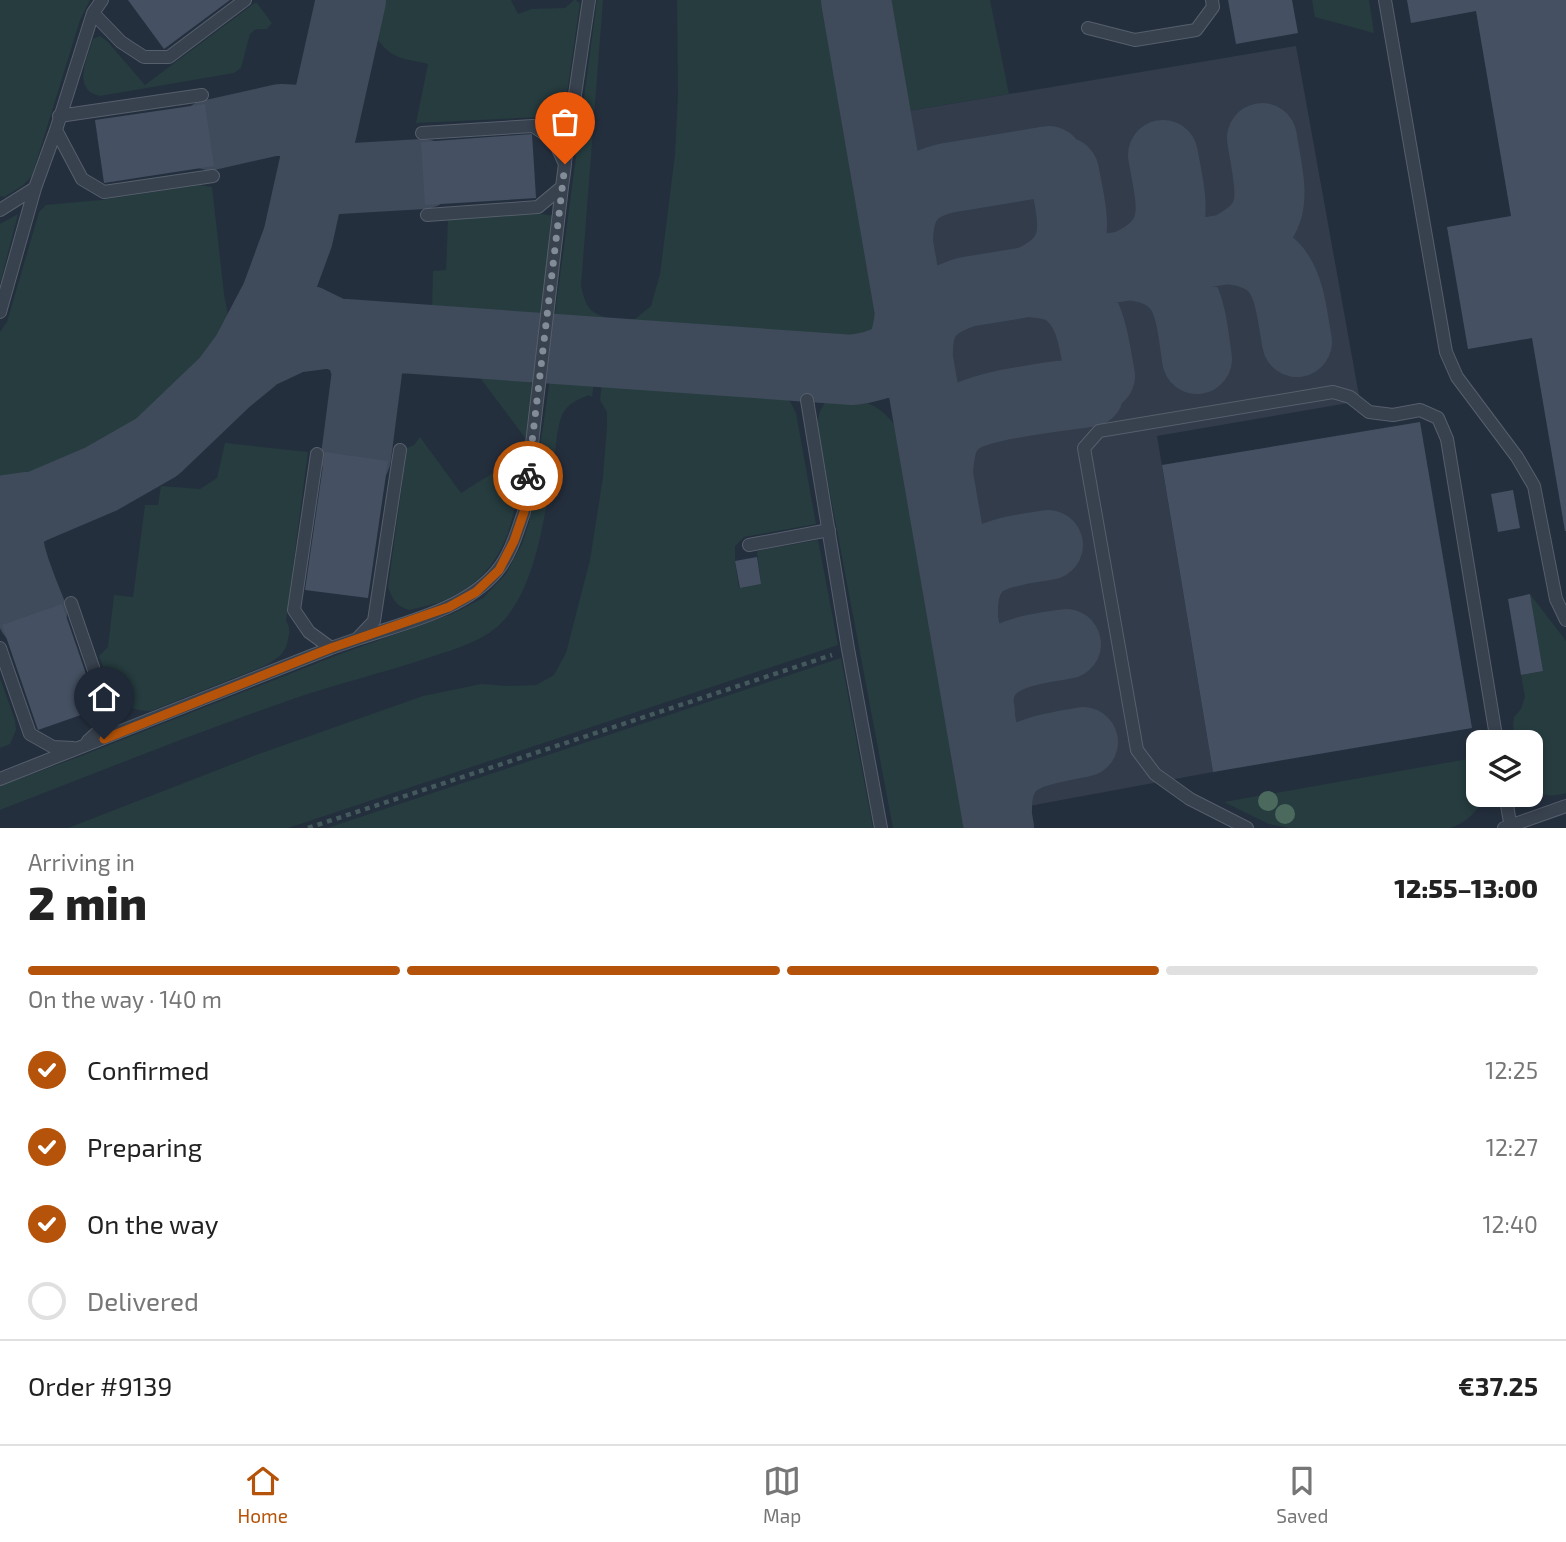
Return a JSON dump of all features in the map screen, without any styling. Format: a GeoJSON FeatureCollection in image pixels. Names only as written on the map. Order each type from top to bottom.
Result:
{"type":"FeatureCollection","features":[{"type":"Feature","properties":{"kind":"lane"},"geometry":{"type":"LineString","coordinates":[[0,312],[35,188],[93,13],[102,0]]}},
{"type":"Feature","properties":{"kind":"lane"},"geometry":{"type":"LineString","coordinates":[[93,13],[121,42],[144,57],[169,57],[245,0]]}},
{"type":"Feature","properties":{"kind":"lane"},"geometry":{"type":"LineString","coordinates":[[0,779],[331,648],[449,607],[476,592],[499,570],[514,541],[524,512],[562,187],[589,0]]}},
{"type":"Feature","properties":{"kind":"lane"},"geometry":{"type":"LineString","coordinates":[[1088,28],[1135,40],[1196,30],[1213,7],[1212,0]]}},
{"type":"Feature","properties":{"kind":"lane"},"geometry":{"type":"LineString","coordinates":[[1385,0],[1446,352],[1457,377],[1517,457],[1534,486],[1556,599],[1566,620]]}},
{"type":"Feature","properties":{"kind":"lane"},"geometry":{"type":"LineString","coordinates":[[59,116],[202,95]]}},
{"type":"Feature","properties":{"kind":"lane"},"geometry":{"type":"LineString","coordinates":[[422,134],[533,126],[554,140],[565,164]]}},
{"type":"Feature","properties":{"kind":"lane"},"geometry":{"type":"LineString","coordinates":[[56,130],[82,179],[104,191],[213,176]]}},
{"type":"Feature","properties":{"kind":"lane"},"geometry":{"type":"LineString","coordinates":[[427,215],[538,207],[562,187]]}},
{"type":"Feature","properties":{"kind":"lane"},"geometry":{"type":"LineString","coordinates":[[0,210],[35,188]]}},
{"type":"Feature","properties":{"kind":"lane"},"geometry":{"type":"LineString","coordinates":[[1247,828],[1190,799],[1155,774],[1137,750],[1084,448],[1099,431],[1333,392],[1350,397],[1368,412],[1393,415],[1420,410],[1438,418],[1447,439],[1495,730]]}},
{"type":"Feature","properties":{"kind":"lane"},"geometry":{"type":"LineString","coordinates":[[807,400],[881,828]]}},
{"type":"Feature","properties":{"kind":"lane"},"geometry":{"type":"LineString","coordinates":[[357,639],[374,621],[400,450]]}},
{"type":"Feature","properties":{"kind":"lane"},"geometry":{"type":"LineString","coordinates":[[317,454],[294,610],[309,632],[331,648]]}},
{"type":"Feature","properties":{"kind":"lane"},"geometry":{"type":"LineString","coordinates":[[749,545],[829,530]]}},
{"type":"Feature","properties":{"kind":"lane"},"geometry":{"type":"LineString","coordinates":[[0,648],[30,734],[53,747],[79,749],[99,731],[107,708],[71,603]]}},
{"type":"Feature","properties":{"kind":"lane"},"geometry":{"type":"LineString","coordinates":[[1507,807],[1509,827],[1566,806]]}},
{"type":"Feature","properties":{"kind":"path"},"geometry":{"type":"LineString","coordinates":[[308,828],[848,649]]}},
{"type":"Feature","properties":{"kind":"shaded area"},"geometry":{"type":"Polygon","coordinates":[[[1296,46],[1360,401],[1157,436],[1213,772],[1029,806],[908,111],[1296,46]]]}},
{"type":"Feature","properties":{"kind":"green space"},"geometry":{"type":"Polygon","coordinates":[[[0,0],[90,0],[80,20],[32,176],[4,197],[0,196],[0,0]]]}},
{"type":"Feature","properties":{"kind":"green space"},"geometry":{"type":"Polygon","coordinates":[[[384,0],[511,0],[518,14],[532,9],[565,8],[576,0],[580,4],[565,106],[549,105],[539,117],[416,123],[428,64],[393,54],[376,37],[384,0]]]}},
{"type":"Feature","properties":{"kind":"green space"},"geometry":{"type":"Polygon","coordinates":[[[597,0],[603,0],[581,286],[588,307],[601,316],[616,320],[618,325],[554,321],[597,0]]]}},
{"type":"Feature","properties":{"kind":"green space"},"geometry":{"type":"Polygon","coordinates":[[[677,0],[824,0],[878,312],[871,329],[863,337],[845,342],[631,326],[631,319],[635,319],[651,306],[660,274],[675,154],[678,94],[677,0]]]}},
{"type":"Feature","properties":{"kind":"green space"},"geometry":{"type":"Polygon","coordinates":[[[890,0],[990,0],[1009,94],[908,111],[890,0]]]}},
{"type":"Feature","properties":{"kind":"green space"},"geometry":{"type":"Polygon","coordinates":[[[1312,0],[1369,0],[1374,33],[1315,17],[1312,0]]]}},
{"type":"Feature","properties":{"kind":"green space"},"geometry":{"type":"Polygon","coordinates":[[[256,2],[272,23],[267,29],[256,29],[250,34],[241,68],[234,73],[100,96],[90,92],[85,86],[83,73],[93,39],[100,36],[108,42],[145,85],[256,2]]]}},
{"type":"Feature","properties":{"kind":"green space"},"geometry":{"type":"Polygon","coordinates":[[[199,185],[212,187],[228,318],[220,338],[182,385],[137,424],[86,454],[30,475],[0,482],[0,332],[7,322],[39,212],[46,205],[101,200],[199,185]]]}},
{"type":"Feature","properties":{"kind":"green space"},"geometry":{"type":"Polygon","coordinates":[[[18,214],[0,284],[0,224],[18,214]]]}},
{"type":"Feature","properties":{"kind":"green space"},"geometry":{"type":"Polygon","coordinates":[[[542,214],[554,216],[542,316],[539,320],[437,311],[432,307],[433,271],[446,270],[448,219],[542,214]]]}},
{"type":"Feature","properties":{"kind":"green space"},"geometry":{"type":"Polygon","coordinates":[[[478,375],[529,377],[532,386],[526,439],[478,375]]]}},
{"type":"Feature","properties":{"kind":"green space"},"geometry":{"type":"Polygon","coordinates":[[[550,379],[594,382],[592,397],[589,395],[574,402],[561,418],[537,550],[522,593],[511,612],[497,627],[483,637],[458,648],[287,701],[0,810],[0,786],[335,656],[452,614],[483,598],[506,574],[522,544],[529,523],[550,379]]]}},
{"type":"Feature","properties":{"kind":"green space"},"geometry":{"type":"Polygon","coordinates":[[[602,383],[785,396],[796,413],[816,524],[744,537],[735,546],[739,588],[761,584],[757,551],[818,540],[838,645],[288,828],[68,828],[256,755],[423,696],[481,684],[536,685],[554,675],[566,653],[590,560],[603,477],[607,425],[607,412],[600,400],[602,383]]]}},
{"type":"Feature","properties":{"kind":"green space"},"geometry":{"type":"Polygon","coordinates":[[[827,399],[869,404],[884,413],[901,433],[968,828],[893,828],[817,424],[827,399]]]}},
{"type":"Feature","properties":{"kind":"green space"},"geometry":{"type":"Polygon","coordinates":[[[420,437],[461,493],[523,454],[512,520],[496,557],[483,574],[467,588],[441,602],[409,610],[395,602],[388,587],[407,448],[414,445],[420,437]]]}},
{"type":"Feature","properties":{"kind":"green space"},"geometry":{"type":"Polygon","coordinates":[[[225,443],[308,452],[286,621],[289,630],[287,644],[280,656],[264,666],[151,711],[129,707],[115,695],[99,656],[108,647],[114,595],[133,597],[145,505],[158,505],[161,486],[200,489],[217,478],[225,443]]]}},
{"type":"Feature","properties":{"kind":"green space"},"geometry":{"type":"Polygon","coordinates":[[[1530,594],[1566,641],[1566,793],[1557,795],[1543,795],[1543,730],[1514,730],[1513,726],[1514,717],[1521,709],[1525,697],[1521,675],[1543,671],[1530,594]]]}},
{"type":"Feature","properties":{"kind":"green space"},"geometry":{"type":"Polygon","coordinates":[[[841,658],[873,828],[327,828],[841,658]]]}},
{"type":"Feature","properties":{"kind":"green space"},"geometry":{"type":"Polygon","coordinates":[[[0,678],[16,730],[10,744],[0,748],[0,678]]]}},
{"type":"Feature","properties":{"kind":"green space"},"geometry":{"type":"Polygon","coordinates":[[[1466,759],[1466,807],[1478,807],[1471,816],[1450,828],[1290,828],[1269,824],[1224,802],[1466,759]]]}},
{"type":"Feature","properties":{"kind":"building"},"geometry":{"type":"Polygon","coordinates":[[[128,0],[230,0],[164,49],[128,0]]]}},
{"type":"Feature","properties":{"kind":"building"},"geometry":{"type":"Polygon","coordinates":[[[1228,0],[1292,0],[1298,33],[1236,44],[1228,0]]]}},
{"type":"Feature","properties":{"kind":"building"},"geometry":{"type":"Polygon","coordinates":[[[1407,0],[1566,0],[1566,531],[1532,338],[1468,349],[1447,227],[1511,216],[1476,11],[1411,23],[1407,0]]]}},
{"type":"Feature","properties":{"kind":"building"},"geometry":{"type":"Polygon","coordinates":[[[205,104],[214,166],[104,183],[95,120],[205,104]]]}},
{"type":"Feature","properties":{"kind":"building"},"geometry":{"type":"Polygon","coordinates":[[[532,134],[536,198],[425,205],[421,142],[532,134]]]}},
{"type":"Feature","properties":{"kind":"building"},"geometry":{"type":"Polygon","coordinates":[[[1420,422],[1472,728],[1213,772],[1162,465],[1420,422]]]}},
{"type":"Feature","properties":{"kind":"building"},"geometry":{"type":"Polygon","coordinates":[[[325,452],[388,461],[368,598],[305,590],[325,452]]]}},
{"type":"Feature","properties":{"kind":"building"},"geometry":{"type":"Polygon","coordinates":[[[1513,490],[1520,528],[1498,532],[1491,494],[1513,490]]]}},
{"type":"Feature","properties":{"kind":"building"},"geometry":{"type":"Polygon","coordinates":[[[757,557],[761,584],[740,588],[735,561],[757,557]]]}},
{"type":"Feature","properties":{"kind":"building"},"geometry":{"type":"Polygon","coordinates":[[[1530,594],[1543,671],[1521,675],[1508,599],[1530,594]]]}},
{"type":"Feature","properties":{"kind":"building"},"geometry":{"type":"Polygon","coordinates":[[[62,604],[98,709],[38,730],[2,625],[62,604]]]}},
{"type":"Feature","properties":{"kind":"taxiway"},"geometry":{"type":"LineString","coordinates":[[0,511],[40,505],[101,479],[157,447],[226,381],[246,354],[276,297],[298,237],[351,0]]}},
{"type":"Feature","properties":{"kind":"taxiway"},"geometry":{"type":"LineString","coordinates":[[856,0],[999,828]]}},
{"type":"Feature","properties":{"kind":"taxiway"},"geometry":{"type":"LineString","coordinates":[[210,135],[281,119],[299,120],[313,129],[322,164],[338,179],[423,174]]}},
{"type":"Feature","properties":{"kind":"taxiway"},"geometry":{"type":"LineString","coordinates":[[1227,249],[1258,227],[1265,216],[1269,189],[1262,138]]}},
{"type":"Feature","properties":{"kind":"taxiway"},"geometry":{"type":"LineString","coordinates":[[1127,265],[1145,255],[1158,244],[1166,232],[1171,205],[1163,155]]}},
{"type":"Feature","properties":{"kind":"taxiway"},"geometry":{"type":"LineString","coordinates":[[898,241],[904,207],[924,186],[947,178],[1049,161]]}},
{"type":"Feature","properties":{"kind":"taxiway"},"geometry":{"type":"LineString","coordinates":[[1028,282],[1059,262],[1067,250],[1072,223],[1064,172]]}},
{"type":"Feature","properties":{"kind":"taxiway"},"geometry":{"type":"LineString","coordinates":[[918,352],[924,320],[936,306],[966,292],[1227,249],[1247,252],[1274,267],[1287,291],[1297,342]]}},
{"type":"Feature","properties":{"kind":"taxiway"},"geometry":{"type":"LineString","coordinates":[[1127,265],[1148,268],[1175,283],[1188,308],[1197,359]]}},
{"type":"Feature","properties":{"kind":"taxiway"},"geometry":{"type":"LineString","coordinates":[[1028,282],[1060,288],[1079,304],[1090,326],[1100,376]]}},
{"type":"Feature","properties":{"kind":"taxiway"},"geometry":{"type":"LineString","coordinates":[[226,381],[259,354],[293,338],[331,333],[853,370],[879,364],[896,354],[906,337],[910,311]]}},
{"type":"Feature","properties":{"kind":"taxiway"},"geometry":{"type":"LineString","coordinates":[[307,320],[352,342],[362,354],[367,372],[356,457]]}},
{"type":"Feature","properties":{"kind":"taxiway"},"geometry":{"type":"LineString","coordinates":[[938,473],[945,437],[952,426],[963,418],[996,407],[1089,392]]}},
{"type":"Feature","properties":{"kind":"taxiway"},"geometry":{"type":"LineString","coordinates":[[32,614],[15,570],[8,536],[15,520],[40,505]]}},
{"type":"Feature","properties":{"kind":"taxiway"},"geometry":{"type":"LineString","coordinates":[[963,614],[964,594],[969,579],[977,568],[1000,555],[1048,545]]}},
{"type":"Feature","properties":{"kind":"taxiway"},"geometry":{"type":"LineString","coordinates":[[980,712],[979,698],[983,682],[1000,662],[1039,648],[1066,644]]}},
{"type":"Feature","properties":{"kind":"taxiway"},"geometry":{"type":"LineString","coordinates":[[997,811],[999,792],[1004,777],[1012,766],[1035,752],[1083,742]]}},
{"type":"Feature","properties":{"kind":"way so far"},"geometry":{"type":"LineString","coordinates":[[528,476],[565,164]]}},
{"type":"Feature","properties":{"kind":"route"},"geometry":{"type":"LineString","coordinates":[[104,739],[331,648],[449,607],[476,592],[499,570],[514,541],[524,512],[528,476]]}}]}
